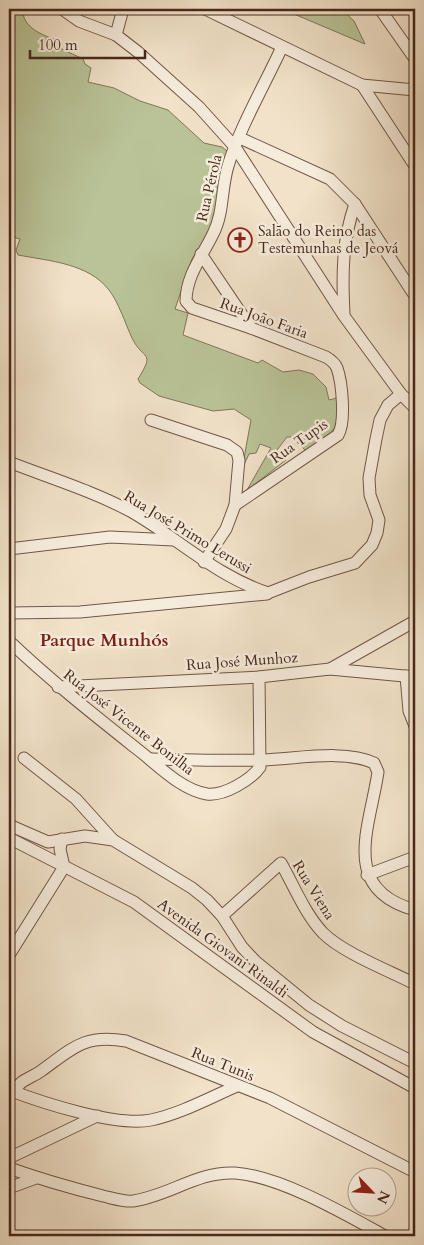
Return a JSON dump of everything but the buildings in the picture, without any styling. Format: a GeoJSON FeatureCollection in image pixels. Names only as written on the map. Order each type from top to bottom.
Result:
{"type":"FeatureCollection","features":[{"type":"Feature","properties":{"kind":"street"},"geometry":{"type":"LineString","coordinates":[[62,9],[69,16],[79,21],[116,35],[138,52],[237,142],[344,316],[402,394],[415,408]]}},
{"type":"Feature","properties":{"kind":"street"},"geometry":{"type":"LineString","coordinates":[[116,35],[123,9]]}},
{"type":"Feature","properties":{"kind":"street"},"geometry":{"type":"LineString","coordinates":[[205,9],[362,85],[415,90]]}},
{"type":"Feature","properties":{"kind":"street"},"geometry":{"type":"LineString","coordinates":[[380,9],[415,59]]}},
{"type":"Feature","properties":{"kind":"street","name":"Rua Pérola"},"geometry":{"type":"LineString","coordinates":[[192,308],[187,304],[186,294],[201,254],[214,234],[228,167],[237,142],[282,47]]}},
{"type":"Feature","properties":{"kind":"street"},"geometry":{"type":"LineString","coordinates":[[362,85],[415,166]]}},
{"type":"Feature","properties":{"kind":"street"},"geometry":{"type":"LineString","coordinates":[[237,142],[320,173],[330,179],[355,204],[415,296]]}},
{"type":"Feature","properties":{"kind":"street"},"geometry":{"type":"LineString","coordinates":[[344,316],[343,247],[346,228],[355,204]]}},
{"type":"Feature","properties":{"kind":"street"},"geometry":{"type":"LineString","coordinates":[[201,254],[252,328]]}},
{"type":"Feature","properties":{"kind":"street","name":"Rua João Faria"},"geometry":{"type":"LineString","coordinates":[[192,308],[252,328],[326,357]]}},
{"type":"Feature","properties":{"kind":"street","name":"Rua Tupis"},"geometry":{"type":"LineString","coordinates":[[236,505],[338,434],[342,429],[340,384],[337,368],[326,357]]}},
{"type":"Feature","properties":{"kind":"street"},"geometry":{"type":"LineString","coordinates":[[9,613],[80,612],[268,593],[309,577],[355,563],[372,545],[378,533],[379,520],[370,495],[369,478],[380,420],[388,405],[402,394]]}},
{"type":"Feature","properties":{"kind":"street"},"geometry":{"type":"LineString","coordinates":[[151,420],[232,448],[239,460],[236,505],[223,536],[204,562]]}},
{"type":"Feature","properties":{"kind":"street","name":"Rua José Primo Lerussi"},"geometry":{"type":"LineString","coordinates":[[9,462],[84,490],[131,512],[228,577],[268,593]]}},
{"type":"Feature","properties":{"kind":"street"},"geometry":{"type":"LineString","coordinates":[[9,549],[110,537],[174,540]]}},
{"type":"Feature","properties":{"kind":"street","name":"Rua José Munhoz"},"geometry":{"type":"LineString","coordinates":[[58,687],[259,678],[330,669],[415,621]]}},
{"type":"Feature","properties":{"kind":"street","name":"Rua José Vicente Bonilha"},"geometry":{"type":"LineString","coordinates":[[9,641],[58,687],[188,787],[215,794],[252,776],[260,767],[262,760]]}},
{"type":"Feature","properties":{"kind":"street"},"geometry":{"type":"LineString","coordinates":[[330,669],[411,676],[409,711],[415,726]]}},
{"type":"Feature","properties":{"kind":"street"},"geometry":{"type":"LineString","coordinates":[[259,678],[262,760]]}},
{"type":"Feature","properties":{"kind":"street"},"geometry":{"type":"LineString","coordinates":[[151,760],[262,760],[344,756],[367,759],[374,763],[378,772],[365,846],[364,863],[367,875],[380,892],[396,902],[415,910]]}},
{"type":"Feature","properties":{"kind":"street"},"geometry":{"type":"LineString","coordinates":[[24,758],[76,799],[113,840]]}},
{"type":"Feature","properties":{"kind":"street","name":"Avenida Giovani Rinaldi"},"geometry":{"type":"LineString","coordinates":[[9,825],[48,842],[62,838],[85,836],[113,840],[192,888],[222,916],[242,946],[255,961],[302,999],[342,1026],[413,1060]]}},
{"type":"Feature","properties":{"kind":"street","name":"Avenida Giovani Rinaldi"},"geometry":{"type":"LineString","coordinates":[[9,838],[134,902],[313,1032],[415,1088]]}},
{"type":"Feature","properties":{"kind":"street"},"geometry":{"type":"LineString","coordinates":[[9,955],[64,867],[60,849],[62,838]]}},
{"type":"Feature","properties":{"kind":"street"},"geometry":{"type":"LineString","coordinates":[[367,875],[415,857]]}},
{"type":"Feature","properties":{"kind":"street","name":"Rua Viena"},"geometry":{"type":"LineString","coordinates":[[222,916],[281,863],[310,915],[323,933],[336,944],[415,984]]}},
{"type":"Feature","properties":{"kind":"street","name":"Rua Tunis"},"geometry":{"type":"LineString","coordinates":[[12,1086],[40,1073],[63,1054],[85,1042],[107,1038],[126,1041],[297,1111],[415,1172]]}},
{"type":"Feature","properties":{"kind":"street"},"geometry":{"type":"LineString","coordinates":[[12,1086],[98,1116],[125,1122],[149,1121],[167,1116],[237,1086]]}},
{"type":"Feature","properties":{"kind":"street"},"geometry":{"type":"LineString","coordinates":[[9,1158],[98,1116]]}},
{"type":"Feature","properties":{"kind":"street"},"geometry":{"type":"LineString","coordinates":[[9,1168],[79,1190],[131,1201],[168,1191],[209,1174],[249,1174],[276,1183],[378,1234]]}},
{"type":"Feature","properties":{"kind":"street"},"geometry":{"type":"LineString","coordinates":[[9,1188],[36,1178]]}},
{"type":"Feature","properties":{"kind":"green space"},"geometry":{"type":"Polygon","coordinates":[[[9,9],[22,9],[23,16],[34,30],[58,41],[60,48],[83,59],[85,64],[91,68],[88,82],[114,88],[140,101],[168,110],[204,143],[222,147],[227,151],[220,179],[221,202],[210,231],[192,259],[175,309],[188,313],[183,335],[258,363],[262,360],[283,372],[299,370],[313,374],[326,387],[329,400],[337,398],[338,409],[336,425],[329,435],[307,452],[292,437],[287,437],[277,450],[286,460],[247,490],[271,448],[260,444],[256,453],[249,454],[242,469],[251,420],[234,409],[213,411],[159,396],[140,383],[138,379],[146,364],[146,356],[132,338],[119,307],[109,290],[90,274],[79,269],[18,255],[16,250],[20,239],[9,236],[9,9]]]}},
{"type":"Feature","properties":{"kind":"green space"},"geometry":{"type":"Polygon","coordinates":[[[282,9],[341,9],[354,21],[365,44],[282,9]]]}},
{"type":"Feature","properties":{"kind":"place","name":"Salão do Reino das Testemunhas de Jeová"},"geometry":{"type":"Point","coordinates":[240,240]}},
{"type":"Feature","properties":{"kind":"district","name":"Parque Munhós"},"geometry":{"type":"Point","coordinates":[104,640]}}]}
